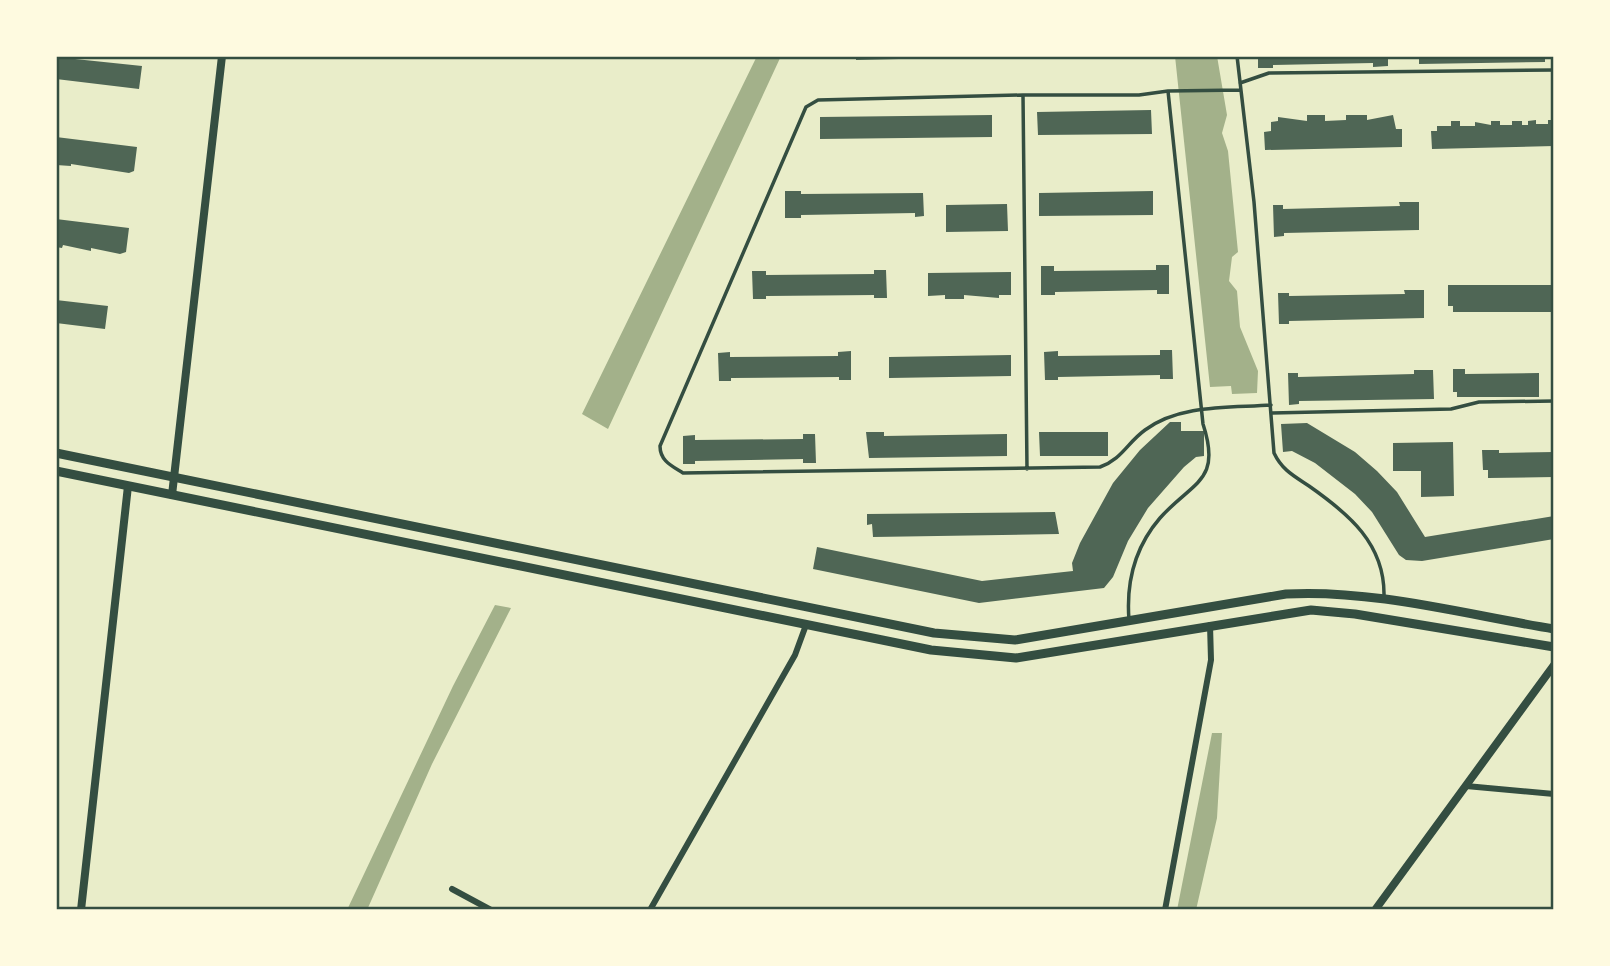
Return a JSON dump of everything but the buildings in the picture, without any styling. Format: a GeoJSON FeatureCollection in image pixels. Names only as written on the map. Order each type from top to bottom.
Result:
{"type":"FeatureCollection","features":[{"type":"Feature","properties":{"kind":"main road"},"geometry":{"type":"LineString","coordinates":[[56,453],[934,633],[1015,640],[1286,594],[1337,593],[1554,629]]}},
{"type":"Feature","properties":{"kind":"main road"},"geometry":{"type":"LineString","coordinates":[[56,471],[931,650],[1016,658],[1288,612],[1335,611],[1554,647]]}},
{"type":"Feature","properties":{"kind":"street"},"geometry":{"type":"LineString","coordinates":[[172,495],[222,56]]}},
{"type":"Feature","properties":{"kind":"street"},"geometry":{"type":"LineString","coordinates":[[81,910],[128,486]]}},
{"type":"Feature","properties":{"kind":"street"},"geometry":{"type":"LineString","coordinates":[[650,910],[796,655],[806,625]]}},
{"type":"Feature","properties":{"kind":"street"},"geometry":{"type":"LineString","coordinates":[[1165,910],[1211,660],[1210,625]]}},
{"type":"Feature","properties":{"kind":"street"},"geometry":{"type":"LineString","coordinates":[[1376,910],[1554,665]]}},
{"type":"Feature","properties":{"kind":"street"},"geometry":{"type":"LineString","coordinates":[[1465,786],[1554,794]]}},
{"type":"Feature","properties":{"kind":"street"},"geometry":{"type":"LineString","coordinates":[[452,889],[491,910]]}},
{"type":"Feature","properties":{"kind":"lane"},"geometry":{"type":"LineString","coordinates":[[1237,56],[1272,405],[1274,453],[1279,464],[1344,511],[1360,528],[1383,571],[1384,601]]}},
{"type":"Feature","properties":{"kind":"lane"},"geometry":{"type":"LineString","coordinates":[[1240,83],[1269,73],[1554,70]]}},
{"type":"Feature","properties":{"kind":"lane"},"geometry":{"type":"LineString","coordinates":[[1241,90],[1168,91],[1139,95],[1023,94],[818,100],[806,107],[660,446],[660,453],[666,462],[682,473],[1100,467],[1114,462],[1144,430],[1159,421],[1202,410],[1272,405]]}},
{"type":"Feature","properties":{"kind":"lane"},"geometry":{"type":"LineString","coordinates":[[1129,622],[1128,600],[1135,558],[1161,517],[1197,485],[1206,473],[1211,450],[1202,410],[1168,91]]}},
{"type":"Feature","properties":{"kind":"lane"},"geometry":{"type":"LineString","coordinates":[[1023,94],[1027,469]]}},
{"type":"Feature","properties":{"kind":"lane"},"geometry":{"type":"LineString","coordinates":[[1272,413],[1451,409],[1479,402],[1554,401]]}},
{"type":"Feature","properties":{"kind":"shaded area"},"geometry":{"type":"Polygon","coordinates":[[[757,56],[781,56],[608,429],[582,414],[757,56]]]}},
{"type":"Feature","properties":{"kind":"shaded area"},"geometry":{"type":"Polygon","coordinates":[[[1175,56],[1217,56],[1227,115],[1222,133],[1228,151],[1238,252],[1232,257],[1229,281],[1237,291],[1240,327],[1258,371],[1257,393],[1232,394],[1231,386],[1210,387],[1175,56]]]}},
{"type":"Feature","properties":{"kind":"shaded area"},"geometry":{"type":"Polygon","coordinates":[[[495,605],[511,608],[432,764],[367,910],[347,910],[453,686],[495,605]]]}},
{"type":"Feature","properties":{"kind":"shaded area"},"geometry":{"type":"Polygon","coordinates":[[[1212,733],[1222,733],[1217,818],[1196,910],[1177,910],[1212,733]]]}}]}
